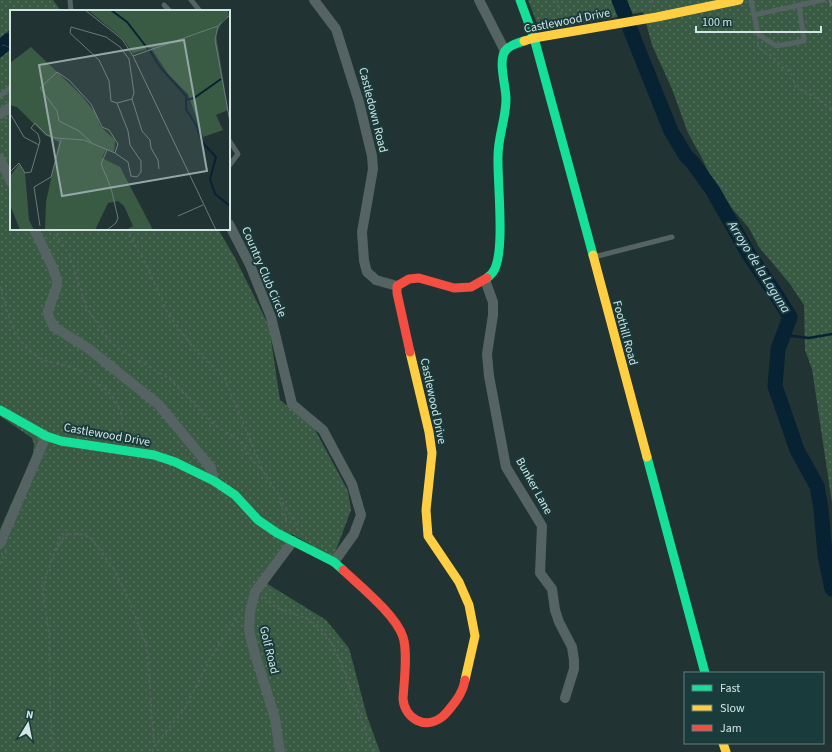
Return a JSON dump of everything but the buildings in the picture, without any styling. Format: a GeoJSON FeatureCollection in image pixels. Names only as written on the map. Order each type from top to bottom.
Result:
{"type":"FeatureCollection","features":[{"type":"Feature","properties":{"kind":"street","name":"Castledown Road"},"geometry":{"type":"LineString","coordinates":[[314,0],[336,29],[359,102],[372,156],[373,169],[362,232],[364,261],[367,272],[376,280],[397,286]]}},
{"type":"Feature","properties":{"kind":"street"},"geometry":{"type":"LineString","coordinates":[[397,286],[409,279],[419,278],[454,288],[471,287],[485,280],[494,271],[500,248],[498,155],[506,113],[506,93],[502,61],[505,51],[479,0]]}},
{"type":"Feature","properties":{"kind":"street","name":"Foothill Road"},"geometry":{"type":"LineString","coordinates":[[520,0],[534,38],[705,672]]}},
{"type":"Feature","properties":{"kind":"street","name":"Castlewood Drive"},"geometry":{"type":"LineString","coordinates":[[505,51],[510,46],[534,38],[656,17],[739,0]]}},
{"type":"Feature","properties":{"kind":"street"},"geometry":{"type":"LineString","coordinates":[[0,114],[10,108]]}},
{"type":"Feature","properties":{"kind":"street"},"geometry":{"type":"LineString","coordinates":[[0,159],[10,180]]}},
{"type":"Feature","properties":{"kind":"street","name":"Country Club Circle"},"geometry":{"type":"LineString","coordinates":[[230,226],[250,265],[271,316],[292,404],[323,430],[352,484],[361,515],[354,534],[334,562]]}},
{"type":"Feature","properties":{"kind":"street"},"geometry":{"type":"LineString","coordinates":[[34,230],[53,268],[57,280],[57,286],[48,311],[48,317],[54,327],[100,357],[159,406],[211,468],[214,481]]}},
{"type":"Feature","properties":{"kind":"street","name":"Bunker Lane"},"geometry":{"type":"LineString","coordinates":[[485,280],[493,302],[493,315],[487,354],[489,376],[506,467],[542,526],[540,573],[552,589],[555,610],[559,622],[572,647],[574,669],[565,698]]}},
{"type":"Feature","properties":{"kind":"street","name":"Castlewood Drive"},"geometry":{"type":"LineString","coordinates":[[0,410],[46,436],[61,441],[154,455],[175,462],[214,481],[235,495],[258,520],[282,535],[293,539],[334,562],[377,601],[396,624],[403,637],[404,650],[402,699],[404,706],[409,714],[421,722],[427,723],[442,717],[461,693],[468,671],[475,636],[469,605],[459,582],[428,536],[426,510],[432,453],[429,432],[397,293],[397,286]]}},
{"type":"Feature","properties":{"kind":"street"},"geometry":{"type":"LineString","coordinates":[[0,544],[46,436]]}},
{"type":"Feature","properties":{"kind":"street","name":"Golf Road"},"geometry":{"type":"LineString","coordinates":[[280,752],[275,718],[254,651],[250,630],[250,612],[256,591],[293,539]]}},
{"type":"Feature","properties":{"kind":"lane"},"geometry":{"type":"LineString","coordinates":[[70,0],[71,10]]}},
{"type":"Feature","properties":{"kind":"lane"},"geometry":{"type":"LineString","coordinates":[[191,0],[199,10]]}},
{"type":"Feature","properties":{"kind":"lane"},"geometry":{"type":"LineString","coordinates":[[751,0],[758,34],[776,46],[804,41],[799,5]]}},
{"type":"Feature","properties":{"kind":"lane"},"geometry":{"type":"LineString","coordinates":[[754,14],[823,0]]}},
{"type":"Feature","properties":{"kind":"lane"},"geometry":{"type":"LineString","coordinates":[[164,6],[169,10]]}},
{"type":"Feature","properties":{"kind":"lane"},"geometry":{"type":"LineString","coordinates":[[0,96],[10,88]]}},
{"type":"Feature","properties":{"kind":"lane"},"geometry":{"type":"LineString","coordinates":[[230,142],[238,154],[230,165]]}},
{"type":"Feature","properties":{"kind":"lane"},"geometry":{"type":"LineString","coordinates":[[593,257],[672,237]]}},
{"type":"Feature","properties":{"kind":"path"},"geometry":{"type":"LineString","coordinates":[[557,0],[567,32]]}},
{"type":"Feature","properties":{"kind":"path"},"geometry":{"type":"LineString","coordinates":[[758,34],[758,46],[761,50],[772,56],[782,67],[791,72],[796,88],[808,93],[832,109]]}},
{"type":"Feature","properties":{"kind":"path"},"geometry":{"type":"LineString","coordinates":[[53,230],[70,256],[86,307],[109,340],[119,349],[170,379],[213,424],[239,440],[255,463],[264,471]]}},
{"type":"Feature","properties":{"kind":"path"},"geometry":{"type":"LineString","coordinates":[[127,230],[147,266],[168,314],[195,350],[224,377],[264,471],[298,527],[293,539]]}},
{"type":"Feature","properties":{"kind":"path"},"geometry":{"type":"LineString","coordinates":[[0,286],[16,331],[26,347],[48,363],[83,372],[108,391],[116,400],[121,410],[122,451]]}},
{"type":"Feature","properties":{"kind":"path"},"geometry":{"type":"LineString","coordinates":[[279,498],[286,519],[285,530],[282,535]]}},
{"type":"Feature","properties":{"kind":"path"},"geometry":{"type":"LineString","coordinates":[[53,752],[50,702],[49,634],[43,592],[44,582],[61,534],[80,534],[91,538],[113,568],[129,600],[147,647],[154,747]]}},
{"type":"Feature","properties":{"kind":"path"},"geometry":{"type":"LineString","coordinates":[[56,551],[64,537],[68,534]]}},
{"type":"Feature","properties":{"kind":"path"},"geometry":{"type":"LineString","coordinates":[[256,591],[277,608],[308,619],[321,629],[332,642],[342,664],[373,752]]}},
{"type":"Feature","properties":{"kind":"path"},"geometry":{"type":"LineString","coordinates":[[152,752],[154,747],[185,708],[210,659],[242,609]]}},
{"type":"Feature","properties":{"kind":"green space"},"geometry":{"type":"Polygon","coordinates":[[[0,0],[53,0],[60,10],[10,10],[10,230],[219,230],[235,258],[269,326],[280,400],[314,428],[348,491],[351,510],[333,558],[292,534],[261,580],[326,620],[349,648],[367,716],[380,752],[0,752],[0,529],[33,455],[34,444],[32,438],[0,416],[0,0]]]}},
{"type":"Feature","properties":{"kind":"green space"},"geometry":{"type":"Polygon","coordinates":[[[528,0],[832,0],[832,503],[812,369],[805,350],[804,305],[790,284],[759,247],[749,228],[721,196],[711,178],[688,133],[672,89],[652,45],[643,12],[562,27],[547,26],[537,23],[528,0]]]}},
{"type":"Feature","properties":{"kind":"water"},"geometry":{"type":"Polygon","coordinates":[[[10,30],[10,50],[0,58],[0,38],[10,30]]]}},
{"type":"Feature","properties":{"kind":"waterway","name":"Arroyo de la Laguna"},"geometry":{"type":"LineString","coordinates":[[619,0],[625,15]]}},
{"type":"Feature","properties":{"kind":"waterway","name":"Arroyo de la Laguna"},"geometry":{"type":"LineString","coordinates":[[630,29],[671,131],[686,156],[693,163],[713,191],[748,253],[790,317],[778,349],[775,386],[797,450],[817,486],[821,509],[825,555],[832,589]]}},
{"type":"Feature","properties":{"kind":"waterway"},"geometry":{"type":"LineString","coordinates":[[783,335],[809,338],[832,334]]}},
{"type":"Feature","properties":{"kind":"railway"},"geometry":{"type":"LineString","coordinates":[[830,0],[832,9]]}},
{"type":"Feature","properties":{"kind":"traffic: fast"},"geometry":{"type":"LineString","coordinates":[[520,0],[534,38],[593,255]]}},
{"type":"Feature","properties":{"kind":"traffic: fast"},"geometry":{"type":"LineString","coordinates":[[487,278],[493,272],[497,263],[499,250],[500,217],[498,156],[506,99],[502,61],[505,51],[509,47],[524,41]]}},
{"type":"Feature","properties":{"kind":"traffic: fast"},"geometry":{"type":"LineString","coordinates":[[0,410],[46,436],[61,441],[154,455],[175,462],[214,481],[235,495],[258,520],[277,533],[334,562],[343,570]]}},
{"type":"Feature","properties":{"kind":"traffic: fast"},"geometry":{"type":"LineString","coordinates":[[647,457],[705,672]]}},
{"type":"Feature","properties":{"kind":"traffic: slow"},"geometry":{"type":"LineString","coordinates":[[524,41],[657,17],[739,0]]}},
{"type":"Feature","properties":{"kind":"traffic: slow"},"geometry":{"type":"LineString","coordinates":[[593,255],[647,457]]}},
{"type":"Feature","properties":{"kind":"traffic: slow"},"geometry":{"type":"LineString","coordinates":[[410,352],[429,432],[432,453],[426,510],[428,536],[459,582],[469,605],[475,636],[465,680]]}},
{"type":"Feature","properties":{"kind":"traffic: slow"},"geometry":{"type":"LineString","coordinates":[[723,744],[726,752]]}},
{"type":"Feature","properties":{"kind":"traffic: jam"},"geometry":{"type":"LineString","coordinates":[[410,352],[397,293],[397,286],[409,279],[419,278],[454,288],[471,287],[487,278]]}},
{"type":"Feature","properties":{"kind":"traffic: jam"},"geometry":{"type":"LineString","coordinates":[[343,570],[377,601],[399,628],[403,637],[405,651],[403,699],[405,706],[412,717],[423,722],[436,721],[442,717],[458,698],[465,680]]}}]}
